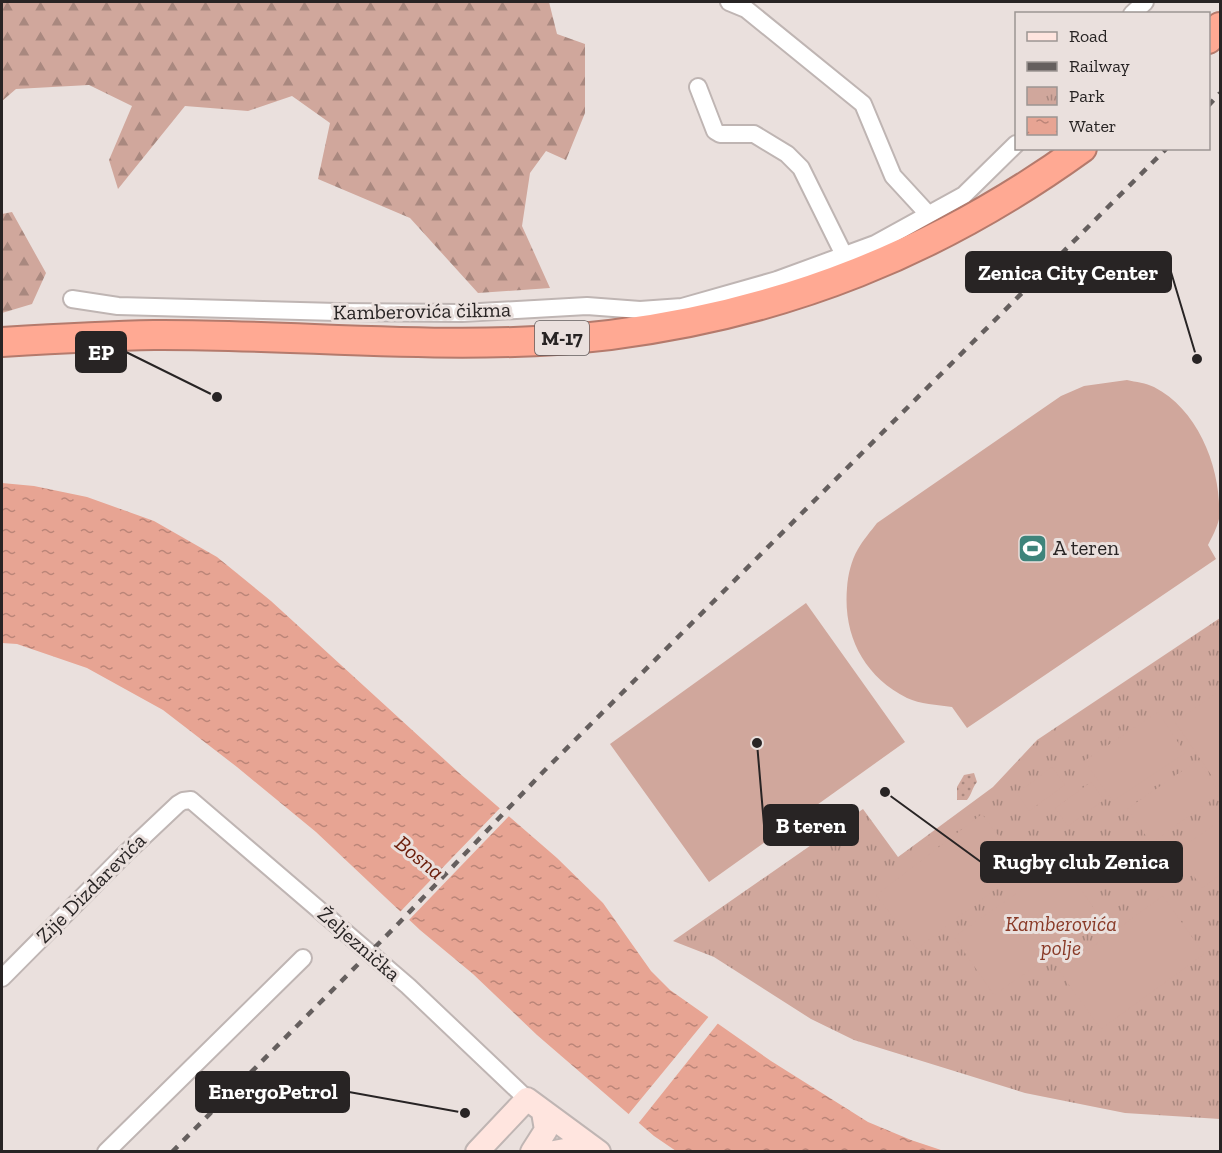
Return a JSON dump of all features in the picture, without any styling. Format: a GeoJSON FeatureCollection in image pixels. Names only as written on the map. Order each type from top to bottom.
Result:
{"type":"FeatureCollection","features":[{"type":"Feature","properties":{"kind":"highway"},"geometry":{"type":"LineString","coordinates":[[1210,38],[1221,27]]}},
{"type":"Feature","properties":{"kind":"highway","name":"M-17"},"geometry":{"type":"LineString","coordinates":[[2,342],[154,335],[387,342],[489,341],[608,335],[682,324],[797,295],[872,268],[982,214],[1079,150]]}},
{"type":"Feature","properties":{"kind":"street"},"geometry":{"type":"LineString","coordinates":[[729,2],[746,9],[863,104],[893,176],[928,214]]}},
{"type":"Feature","properties":{"kind":"street"},"geometry":{"type":"LineString","coordinates":[[698,87],[715,131],[720,134],[754,134],[788,154],[801,168],[844,255]]}},
{"type":"Feature","properties":{"kind":"street","name":"Kamberovića čikma"},"geometry":{"type":"LineString","coordinates":[[72,298],[118,306],[314,312],[462,313],[587,306],[659,310],[682,307],[766,283],[875,244],[964,195],[1015,146]]}},
{"type":"Feature","properties":{"kind":"street","name":"Željeznička"},"geometry":{"type":"LineString","coordinates":[[183,801],[191,800],[198,804],[408,986],[535,1105]]}},
{"type":"Feature","properties":{"kind":"street","name":"Zije Dizdarevića"},"geometry":{"type":"LineString","coordinates":[[2,978],[144,836],[183,801]]}},
{"type":"Feature","properties":{"kind":"street"},"geometry":{"type":"LineString","coordinates":[[106,1152],[303,958]]}},
{"type":"Feature","properties":{"kind":"street"},"geometry":{"type":"LineString","coordinates":[[477,1152],[535,1105]]}},
{"type":"Feature","properties":{"kind":"street"},"geometry":{"type":"LineString","coordinates":[[532,1152],[546,1130],[535,1105]]}},
{"type":"Feature","properties":{"kind":"street"},"geometry":{"type":"LineString","coordinates":[[535,1105],[598,1152]]}},
{"type":"Feature","properties":{"kind":"street"},"geometry":{"type":"LineString","coordinates":[[554,1152],[570,1149],[588,1152]]}},
{"type":"Feature","properties":{"kind":"green space"},"geometry":{"type":"Polygon","coordinates":[[[2,2],[549,2],[557,34],[585,44],[585,113],[566,160],[546,151],[530,173],[522,226],[550,288],[478,293],[410,218],[318,179],[330,123],[292,96],[248,111],[185,106],[118,189],[109,160],[132,106],[89,85],[16,89],[2,101],[2,2]]]}},
{"type":"Feature","properties":{"kind":"green space"},"geometry":{"type":"Polygon","coordinates":[[[12,212],[46,273],[32,304],[2,313],[2,214],[12,212]]]}},
{"type":"Feature","properties":{"kind":"green space"},"geometry":{"type":"Polygon","coordinates":[[[1127,380],[1154,387],[1170,397],[1184,410],[1205,443],[1212,462],[1219,500],[1219,519],[1208,545],[1216,559],[967,728],[952,707],[917,702],[892,689],[868,666],[859,653],[849,622],[847,588],[849,573],[856,554],[867,536],[877,523],[1061,396],[1084,386],[1127,380]]]}},
{"type":"Feature","properties":{"kind":"green space"},"geometry":{"type":"Polygon","coordinates":[[[806,603],[905,742],[709,882],[610,744],[806,603]]]}},
{"type":"Feature","properties":{"kind":"green space","name":"Kamberovića polje"},"geometry":{"type":"Polygon","coordinates":[[[1220,618],[1220,1119],[1125,1113],[1025,1093],[854,1040],[811,1019],[714,957],[673,941],[863,809],[898,857],[993,787],[1037,740],[1220,618]]]}},
{"type":"Feature","properties":{"kind":"green space"},"geometry":{"type":"Polygon","coordinates":[[[1220,691],[1220,788],[1175,722],[1220,691]]]}},
{"type":"Feature","properties":{"kind":"green space"},"geometry":{"type":"Polygon","coordinates":[[[1158,712],[1185,753],[1113,801],[1084,761],[1158,712]]]}},
{"type":"Feature","properties":{"kind":"green space"},"geometry":{"type":"Polygon","coordinates":[[[1198,760],[1220,794],[1151,843],[1127,809],[1198,760]]]}},
{"type":"Feature","properties":{"kind":"green space"},"geometry":{"type":"Polygon","coordinates":[[[1052,767],[1065,785],[1029,811],[1017,793],[1052,767]]]}},
{"type":"Feature","properties":{"kind":"green space"},"geometry":{"type":"Polygon","coordinates":[[[974,773],[977,782],[969,798],[957,800],[957,787],[964,775],[974,773]]]}},
{"type":"Feature","properties":{"kind":"green space"},"geometry":{"type":"Polygon","coordinates":[[[1091,782],[1104,800],[1068,826],[1055,808],[1091,782]]]}},
{"type":"Feature","properties":{"kind":"green space"},"geometry":{"type":"Polygon","coordinates":[[[982,814],[1023,868],[917,949],[876,895],[982,814]]]}},
{"type":"Feature","properties":{"kind":"green space"},"geometry":{"type":"Polygon","coordinates":[[[1220,821],[1220,875],[1202,888],[1177,851],[1220,821]]]}},
{"type":"Feature","properties":{"kind":"green space"},"geometry":{"type":"Polygon","coordinates":[[[1062,862],[1102,920],[994,995],[954,937],[1062,862]]]}},
{"type":"Feature","properties":{"kind":"green space"},"geometry":{"type":"Polygon","coordinates":[[[1163,896],[1204,954],[1101,1029],[1059,971],[1163,896]]]}},
{"type":"Feature","properties":{"kind":"water","name":"Bosna"},"geometry":{"type":"Polygon","coordinates":[[[2,483],[34,486],[87,497],[154,521],[217,557],[271,601],[458,772],[557,858],[603,903],[651,971],[670,990],[771,1061],[868,1122],[944,1151],[676,1151],[654,1136],[537,1035],[473,974],[420,930],[316,832],[163,710],[87,668],[17,644],[2,643],[2,483]]]}},
{"type":"Feature","properties":{"kind":"pier"},"geometry":{"type":"Polygon","coordinates":[[[502,806],[511,814],[407,922],[398,914],[502,806]]]}},
{"type":"Feature","properties":{"kind":"pier"},"geometry":{"type":"Polygon","coordinates":[[[710,1015],[719,1022],[637,1125],[627,1116],[710,1015]]]}},
{"type":"Feature","properties":{"kind":"railway"},"geometry":{"type":"LineString","coordinates":[[1210,104],[1220,93]]}},
{"type":"Feature","properties":{"kind":"railway"},"geometry":{"type":"LineString","coordinates":[[172,1152],[397,925],[544,771],[1165,150]]}},
{"type":"Feature","properties":{"kind":"place","name":"Zenica City Center"},"geometry":{"type":"Point","coordinates":[1197,359]}},
{"type":"Feature","properties":{"kind":"place","name":"EP"},"geometry":{"type":"Point","coordinates":[217,397]}},
{"type":"Feature","properties":{"kind":"place","name":"A teren"},"geometry":{"type":"Point","coordinates":[1032,548]}},
{"type":"Feature","properties":{"kind":"place","name":"B teren"},"geometry":{"type":"Point","coordinates":[757,743]}},
{"type":"Feature","properties":{"kind":"place","name":"Rugby club Zenica"},"geometry":{"type":"Point","coordinates":[885,792]}},
{"type":"Feature","properties":{"kind":"place","name":"EnergoPetrol"},"geometry":{"type":"Point","coordinates":[465,1113]}}]}
